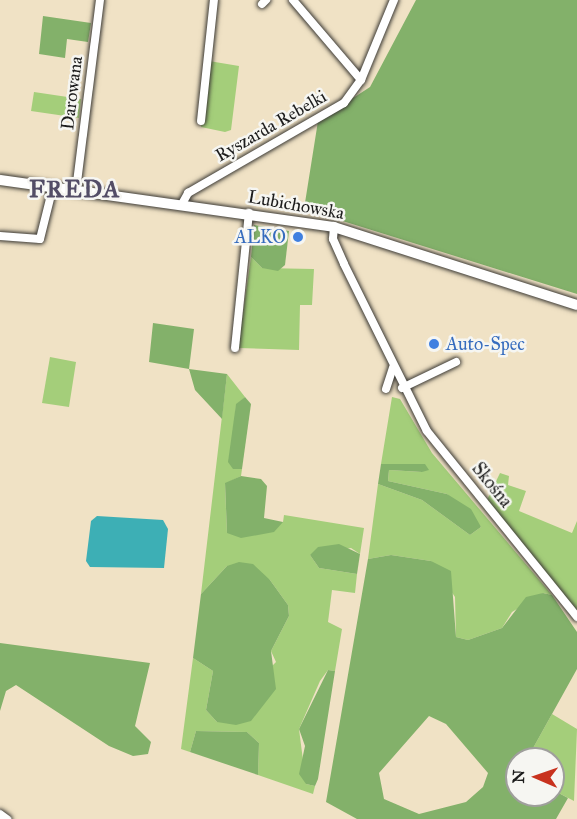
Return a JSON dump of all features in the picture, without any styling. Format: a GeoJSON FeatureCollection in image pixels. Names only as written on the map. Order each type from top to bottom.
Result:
{"type":"FeatureCollection","features":[{"type":"Feature","properties":{"kind":"street","name":"Darowana"},"geometry":{"type":"LineString","coordinates":[[76,190],[100,0]]}},
{"type":"Feature","properties":{"kind":"street"},"geometry":{"type":"LineString","coordinates":[[201,121],[214,0]]}},
{"type":"Feature","properties":{"kind":"street"},"geometry":{"type":"LineString","coordinates":[[293,0],[361,80]]}},
{"type":"Feature","properties":{"kind":"street","name":"Ryszarda Rebelki"},"geometry":{"type":"LineString","coordinates":[[182,204],[188,193],[344,103],[361,80],[394,0]]}},
{"type":"Feature","properties":{"kind":"street","name":"Lubichowska"},"geometry":{"type":"LineString","coordinates":[[0,180],[249,213],[334,227],[577,305]]}},
{"type":"Feature","properties":{"kind":"street"},"geometry":{"type":"LineString","coordinates":[[0,236],[40,239],[53,187]]}},
{"type":"Feature","properties":{"kind":"street"},"geometry":{"type":"LineString","coordinates":[[236,348],[249,213]]}},
{"type":"Feature","properties":{"kind":"street","name":"Skośna"},"geometry":{"type":"LineString","coordinates":[[334,227],[333,239],[402,388],[427,431],[577,617]]}},
{"type":"Feature","properties":{"kind":"street"},"geometry":{"type":"LineString","coordinates":[[402,388],[456,362]]}},
{"type":"Feature","properties":{"kind":"street"},"geometry":{"type":"LineString","coordinates":[[386,388],[393,367]]}},
{"type":"Feature","properties":{"kind":"street"},"geometry":{"type":"LineString","coordinates":[[0,814],[8,819]]}},
{"type":"Feature","properties":{"kind":"green space"},"geometry":{"type":"Polygon","coordinates":[[[416,0],[577,0],[577,294],[304,209],[318,121],[370,87],[416,0]]]}},
{"type":"Feature","properties":{"kind":"green space"},"geometry":{"type":"Polygon","coordinates":[[[43,16],[91,23],[88,42],[67,39],[65,58],[39,54],[43,16]]]}},
{"type":"Feature","properties":{"kind":"green space"},"geometry":{"type":"Polygon","coordinates":[[[209,61],[239,66],[231,130],[225,132],[201,127],[209,61]]]}},
{"type":"Feature","properties":{"kind":"green space"},"geometry":{"type":"Polygon","coordinates":[[[34,92],[81,99],[79,118],[31,111],[34,92]]]}},
{"type":"Feature","properties":{"kind":"green space"},"geometry":{"type":"Polygon","coordinates":[[[254,225],[289,231],[285,265],[278,271],[262,268],[251,257],[254,225]]]}},
{"type":"Feature","properties":{"kind":"green space"},"geometry":{"type":"Polygon","coordinates":[[[251,257],[262,268],[314,269],[312,305],[300,305],[299,350],[238,348],[251,257]]]}},
{"type":"Feature","properties":{"kind":"green space"},"geometry":{"type":"Polygon","coordinates":[[[153,323],[194,329],[189,369],[149,362],[153,323]]]}},
{"type":"Feature","properties":{"kind":"green space"},"geometry":{"type":"Polygon","coordinates":[[[50,357],[76,362],[69,407],[42,403],[50,357]]]}},
{"type":"Feature","properties":{"kind":"green space"},"geometry":{"type":"Polygon","coordinates":[[[189,369],[227,374],[222,419],[195,390],[189,369]]]}},
{"type":"Feature","properties":{"kind":"green space"},"geometry":{"type":"Polygon","coordinates":[[[227,374],[245,397],[236,405],[233,469],[242,469],[241,476],[225,484],[227,533],[283,522],[284,515],[364,528],[360,554],[351,548],[310,555],[319,568],[357,574],[355,593],[332,590],[328,622],[342,629],[335,671],[328,670],[320,681],[299,729],[306,784],[315,786],[313,794],[258,775],[259,743],[247,732],[196,731],[190,752],[181,749],[193,658],[213,671],[206,710],[217,722],[276,662],[271,651],[289,616],[288,605],[270,580],[227,566],[201,594],[227,374]]]}},
{"type":"Feature","properties":{"kind":"green space"},"geometry":{"type":"Polygon","coordinates":[[[245,397],[251,404],[242,469],[233,469],[228,462],[236,404],[245,397]]]}},
{"type":"Feature","properties":{"kind":"green space"},"geometry":{"type":"Polygon","coordinates":[[[392,397],[400,399],[432,453],[552,595],[543,593],[512,612],[502,628],[468,640],[456,637],[455,597],[431,561],[391,555],[368,559],[378,484],[422,500],[470,535],[481,527],[447,494],[388,481],[389,470],[422,472],[425,464],[381,464],[392,397]]]}},
{"type":"Feature","properties":{"kind":"green space"},"geometry":{"type":"Polygon","coordinates":[[[381,464],[425,464],[429,470],[422,472],[389,470],[388,481],[447,494],[471,509],[481,527],[470,535],[422,500],[378,484],[381,464]]]}},
{"type":"Feature","properties":{"kind":"green space"},"geometry":{"type":"Polygon","coordinates":[[[500,473],[509,476],[508,485],[526,491],[519,511],[572,533],[577,521],[577,611],[487,500],[500,473]]]}},
{"type":"Feature","properties":{"kind":"green space"},"geometry":{"type":"Polygon","coordinates":[[[241,476],[261,479],[267,486],[264,518],[283,522],[274,532],[241,538],[227,533],[225,483],[241,476]]]}},
{"type":"Feature","properties":{"kind":"green space"},"geometry":{"type":"Polygon","coordinates":[[[339,544],[360,554],[357,574],[319,568],[310,555],[318,547],[339,544]]]}},
{"type":"Feature","properties":{"kind":"green space"},"geometry":{"type":"Polygon","coordinates":[[[391,555],[431,561],[451,571],[456,637],[468,640],[502,628],[526,597],[543,593],[552,595],[577,632],[577,669],[534,747],[505,747],[505,807],[563,807],[556,819],[357,819],[326,802],[368,559],[391,555]],[[429,716],[379,773],[384,799],[419,814],[466,802],[483,787],[488,773],[446,724],[429,716]]]}},
{"type":"Feature","properties":{"kind":"green space"},"geometry":{"type":"Polygon","coordinates":[[[239,562],[253,564],[270,580],[288,605],[289,616],[271,651],[276,689],[251,721],[236,725],[217,722],[206,710],[213,671],[193,658],[201,594],[227,566],[239,562]]]}},
{"type":"Feature","properties":{"kind":"green space"},"geometry":{"type":"Polygon","coordinates":[[[0,643],[150,663],[135,726],[151,742],[148,754],[133,756],[109,746],[16,685],[6,691],[0,711],[0,643]]]}},
{"type":"Feature","properties":{"kind":"green space"},"geometry":{"type":"Polygon","coordinates":[[[328,670],[335,671],[315,786],[306,784],[299,774],[305,746],[299,729],[328,670]]]}},
{"type":"Feature","properties":{"kind":"green space"},"geometry":{"type":"Polygon","coordinates":[[[552,714],[577,729],[574,801],[565,796],[565,747],[534,747],[552,714]]]}},
{"type":"Feature","properties":{"kind":"green space"},"geometry":{"type":"Polygon","coordinates":[[[196,731],[247,732],[259,743],[258,775],[190,752],[196,731]]]}},
{"type":"Feature","properties":{"kind":"water"},"geometry":{"type":"Polygon","coordinates":[[[97,516],[163,520],[168,529],[164,568],[90,567],[86,561],[91,521],[97,516]]]}},
{"type":"Feature","properties":{"kind":"place","name":"ALKO"},"geometry":{"type":"Point","coordinates":[298,237]}},
{"type":"Feature","properties":{"kind":"place","name":"Auto-Spec"},"geometry":{"type":"Point","coordinates":[434,344]}},
{"type":"Feature","properties":{"kind":"district","name":"FREDA"},"geometry":{"type":"Point","coordinates":[75,190]}}]}
